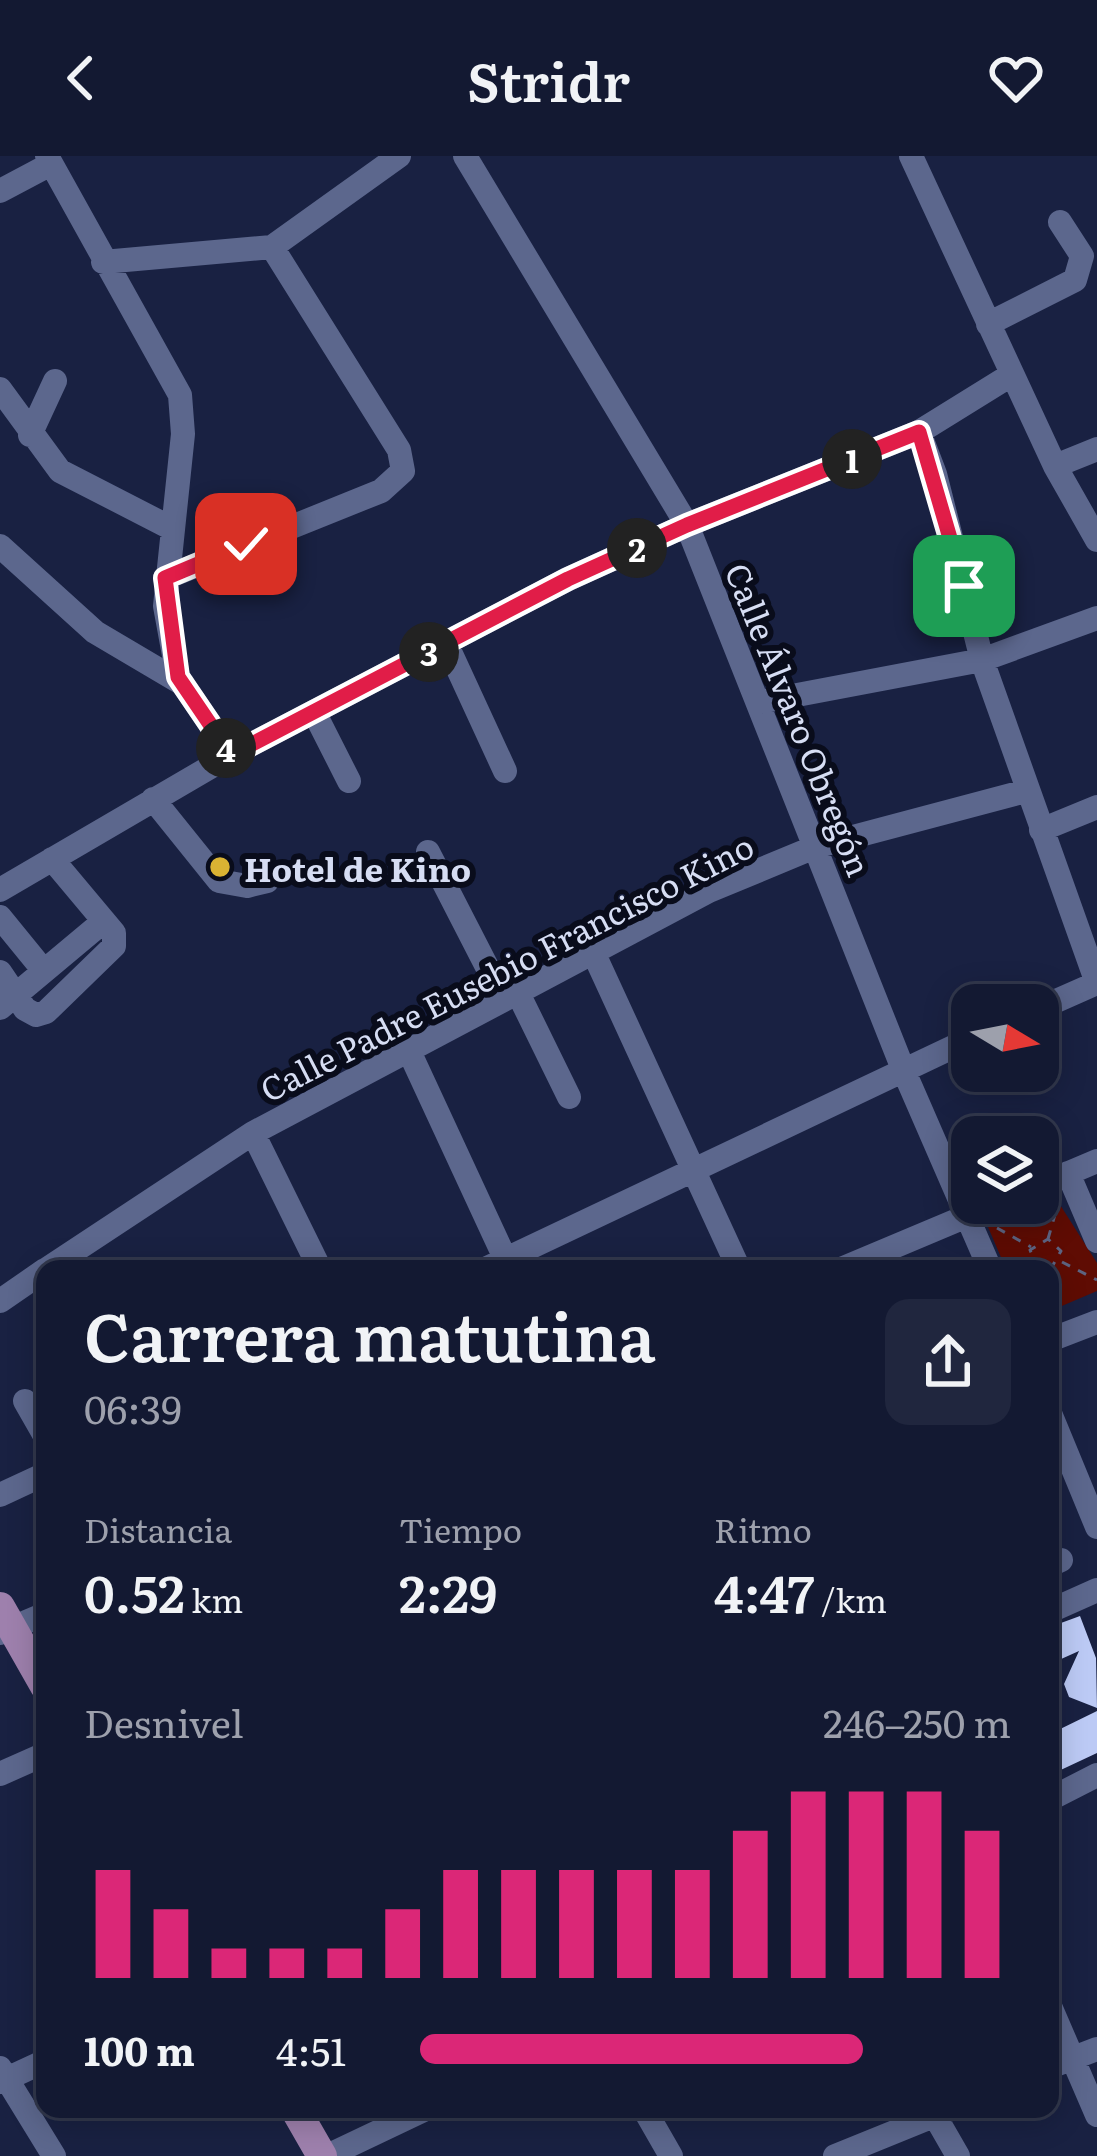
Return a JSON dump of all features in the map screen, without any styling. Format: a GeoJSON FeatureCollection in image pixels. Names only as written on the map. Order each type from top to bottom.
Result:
{"type":"FeatureCollection","features":[{"type":"Feature","properties":{"kind":"main road"},"geometry":{"type":"LineString","coordinates":[[4,1622],[36,1672]]}},
{"type":"Feature","properties":{"kind":"main road"},"geometry":{"type":"LineString","coordinates":[[301,2118],[325,2156]]}},
{"type":"Feature","properties":{"kind":"street"},"geometry":{"type":"LineString","coordinates":[[103,262],[272,247],[400,156]]}},
{"type":"Feature","properties":{"kind":"street","name":"Calle Álvaro Obregón"},"geometry":{"type":"LineString","coordinates":[[465,156],[687,525],[903,1069],[951,1178]]}},
{"type":"Feature","properties":{"kind":"street"},"geometry":{"type":"LineString","coordinates":[[911,156],[1055,466],[1097,540]]}},
{"type":"Feature","properties":{"kind":"street"},"geometry":{"type":"LineString","coordinates":[[0,190],[49,160],[103,262],[148,330],[180,395],[183,434],[165,578],[168,628],[183,684],[231,755]]}},
{"type":"Feature","properties":{"kind":"street"},"geometry":{"type":"LineString","coordinates":[[988,325],[1075,280],[1082,256],[1060,222]]}},
{"type":"Feature","properties":{"kind":"street"},"geometry":{"type":"LineString","coordinates":[[165,578],[381,491],[403,471],[399,450],[272,247]]}},
{"type":"Feature","properties":{"kind":"street"},"geometry":{"type":"LineString","coordinates":[[0,890],[231,755],[446,643],[687,525],[919,432],[1011,375]]}},
{"type":"Feature","properties":{"kind":"street"},"geometry":{"type":"LineString","coordinates":[[30,435],[55,381]]}},
{"type":"Feature","properties":{"kind":"street"},"geometry":{"type":"LineString","coordinates":[[0,389],[60,471],[171,528]]}},
{"type":"Feature","properties":{"kind":"street"},"geometry":{"type":"LineString","coordinates":[[919,432],[935,474],[982,661],[1097,983],[1059,1000]]}},
{"type":"Feature","properties":{"kind":"street"},"geometry":{"type":"LineString","coordinates":[[1055,466],[1097,448]]}},
{"type":"Feature","properties":{"kind":"street"},"geometry":{"type":"LineString","coordinates":[[0,547],[95,632],[183,684]]}},
{"type":"Feature","properties":{"kind":"street"},"geometry":{"type":"LineString","coordinates":[[760,702],[982,661],[1097,619]]}},
{"type":"Feature","properties":{"kind":"street"},"geometry":{"type":"LineString","coordinates":[[446,643],[505,771]]}},
{"type":"Feature","properties":{"kind":"street"},"geometry":{"type":"LineString","coordinates":[[314,712],[349,781]]}},
{"type":"Feature","properties":{"kind":"street","name":"Calle Padre Eusebio Francisco Kino"},"geometry":{"type":"LineString","coordinates":[[61,1260],[253,1133],[709,891],[815,847],[1026,791]]}},
{"type":"Feature","properties":{"kind":"street"},"geometry":{"type":"LineString","coordinates":[[153,799],[219,881],[247,886],[267,880]]}},
{"type":"Feature","properties":{"kind":"street"},"geometry":{"type":"LineString","coordinates":[[1041,830],[1097,807]]}},
{"type":"Feature","properties":{"kind":"street"},"geometry":{"type":"LineString","coordinates":[[428,852],[569,1097]]}},
{"type":"Feature","properties":{"kind":"street"},"geometry":{"type":"LineString","coordinates":[[0,972],[9,1002],[36,1015],[46,1012],[114,946],[114,933],[52,859]]}},
{"type":"Feature","properties":{"kind":"street"},"geometry":{"type":"LineString","coordinates":[[0,917],[44,971]]}},
{"type":"Feature","properties":{"kind":"street"},"geometry":{"type":"LineString","coordinates":[[9,1002],[104,921]]}},
{"type":"Feature","properties":{"kind":"street"},"geometry":{"type":"LineString","coordinates":[[594,954],[735,1260]]}},
{"type":"Feature","properties":{"kind":"street"},"geometry":{"type":"LineString","coordinates":[[512,1260],[951,1047]]}},
{"type":"Feature","properties":{"kind":"street"},"geometry":{"type":"LineString","coordinates":[[409,1051],[497,1260]]}},
{"type":"Feature","properties":{"kind":"street"},"geometry":{"type":"LineString","coordinates":[[253,1133],[316,1260]]}},
{"type":"Feature","properties":{"kind":"street"},"geometry":{"type":"LineString","coordinates":[[1059,1177],[1097,1161]]}},
{"type":"Feature","properties":{"kind":"street"},"geometry":{"type":"LineString","coordinates":[[1068,1173],[1097,1241]]}},
{"type":"Feature","properties":{"kind":"street"},"geometry":{"type":"LineString","coordinates":[[863,1260],[951,1223]]}},
{"type":"Feature","properties":{"kind":"street","name":"Calle Álvaro Obregón"},"geometry":{"type":"LineString","coordinates":[[971,1224],[986,1260]]}},
{"type":"Feature","properties":{"kind":"street","name":"Calle Padre Eusebio Francisco Kino"},"geometry":{"type":"LineString","coordinates":[[0,1301],[36,1277]]}},
{"type":"Feature","properties":{"kind":"street"},"geometry":{"type":"LineString","coordinates":[[1059,1337],[1097,1322]]}},
{"type":"Feature","properties":{"kind":"street"},"geometry":{"type":"LineString","coordinates":[[26,1401],[36,1419]]}},
{"type":"Feature","properties":{"kind":"street"},"geometry":{"type":"LineString","coordinates":[[1059,1434],[1097,1527]]}},
{"type":"Feature","properties":{"kind":"street"},"geometry":{"type":"LineString","coordinates":[[0,1496],[36,1478]]}},
{"type":"Feature","properties":{"kind":"street"},"geometry":{"type":"LineString","coordinates":[[1059,1606],[1097,1590]]}},
{"type":"Feature","properties":{"kind":"street"},"geometry":{"type":"LineString","coordinates":[[4,1622],[36,1616]]}},
{"type":"Feature","properties":{"kind":"street"},"geometry":{"type":"LineString","coordinates":[[0,1774],[36,1758]]}},
{"type":"Feature","properties":{"kind":"street"},"geometry":{"type":"LineString","coordinates":[[1059,1794],[1097,1775]]}},
{"type":"Feature","properties":{"kind":"street"},"geometry":{"type":"LineString","coordinates":[[1097,2049],[1061,2063],[1097,2115]]}},
{"type":"Feature","properties":{"kind":"street"},"geometry":{"type":"LineString","coordinates":[[36,2064],[2,2076],[54,2156]]}},
{"type":"Feature","properties":{"kind":"street"},"geometry":{"type":"LineString","coordinates":[[325,2156],[407,2118]]}},
{"type":"Feature","properties":{"kind":"street"},"geometry":{"type":"LineString","coordinates":[[649,2118],[671,2156]]}},
{"type":"Feature","properties":{"kind":"street"},"geometry":{"type":"LineString","coordinates":[[836,2156],[923,2118]]}},
{"type":"Feature","properties":{"kind":"street"},"geometry":{"type":"LineString","coordinates":[[942,2118],[958,2156]]}},
{"type":"Feature","properties":{"kind":"path"},"geometry":{"type":"LineString","coordinates":[[1032,1247],[1048,1239],[1068,1173]]}},
{"type":"Feature","properties":{"kind":"path"},"geometry":{"type":"LineString","coordinates":[[985,1224],[1032,1247]]}},
{"type":"Feature","properties":{"kind":"path"},"geometry":{"type":"LineString","coordinates":[[1048,1239],[1058,1245],[1060,1261],[1097,1280]]}},
{"type":"Feature","properties":{"kind":"path"},"geometry":{"type":"LineString","coordinates":[[1030,1260],[1032,1247]]}},
{"type":"Feature","properties":{"kind":"shaded area"},"geometry":{"type":"Polygon","coordinates":[[[1059,1203],[1097,1263],[1097,1291],[1059,1307],[1059,1260],[1002,1260],[988,1227],[1059,1224],[1059,1203]]]}},
{"type":"Feature","properties":{"kind":"building"},"geometry":{"type":"Polygon","coordinates":[[[1080,1616],[1096,1658],[1097,1708],[1069,1697],[1064,1684],[1079,1651],[1059,1660],[1059,1624],[1080,1616]]]}},
{"type":"Feature","properties":{"kind":"building"},"geometry":{"type":"Polygon","coordinates":[[[1097,1711],[1097,1753],[1059,1771],[1059,1730],[1097,1711]]]}},
{"type":"Feature","properties":{"kind":"place","name":"Hotel de Kino"},"geometry":{"type":"Point","coordinates":[220,867]}},
{"type":"Feature","properties":{"kind":"route"},"geometry":{"type":"LineString","coordinates":[[246,544],[165,578],[165,606],[178,677],[231,755],[568,579],[687,525],[919,432],[964,586]]}}]}
